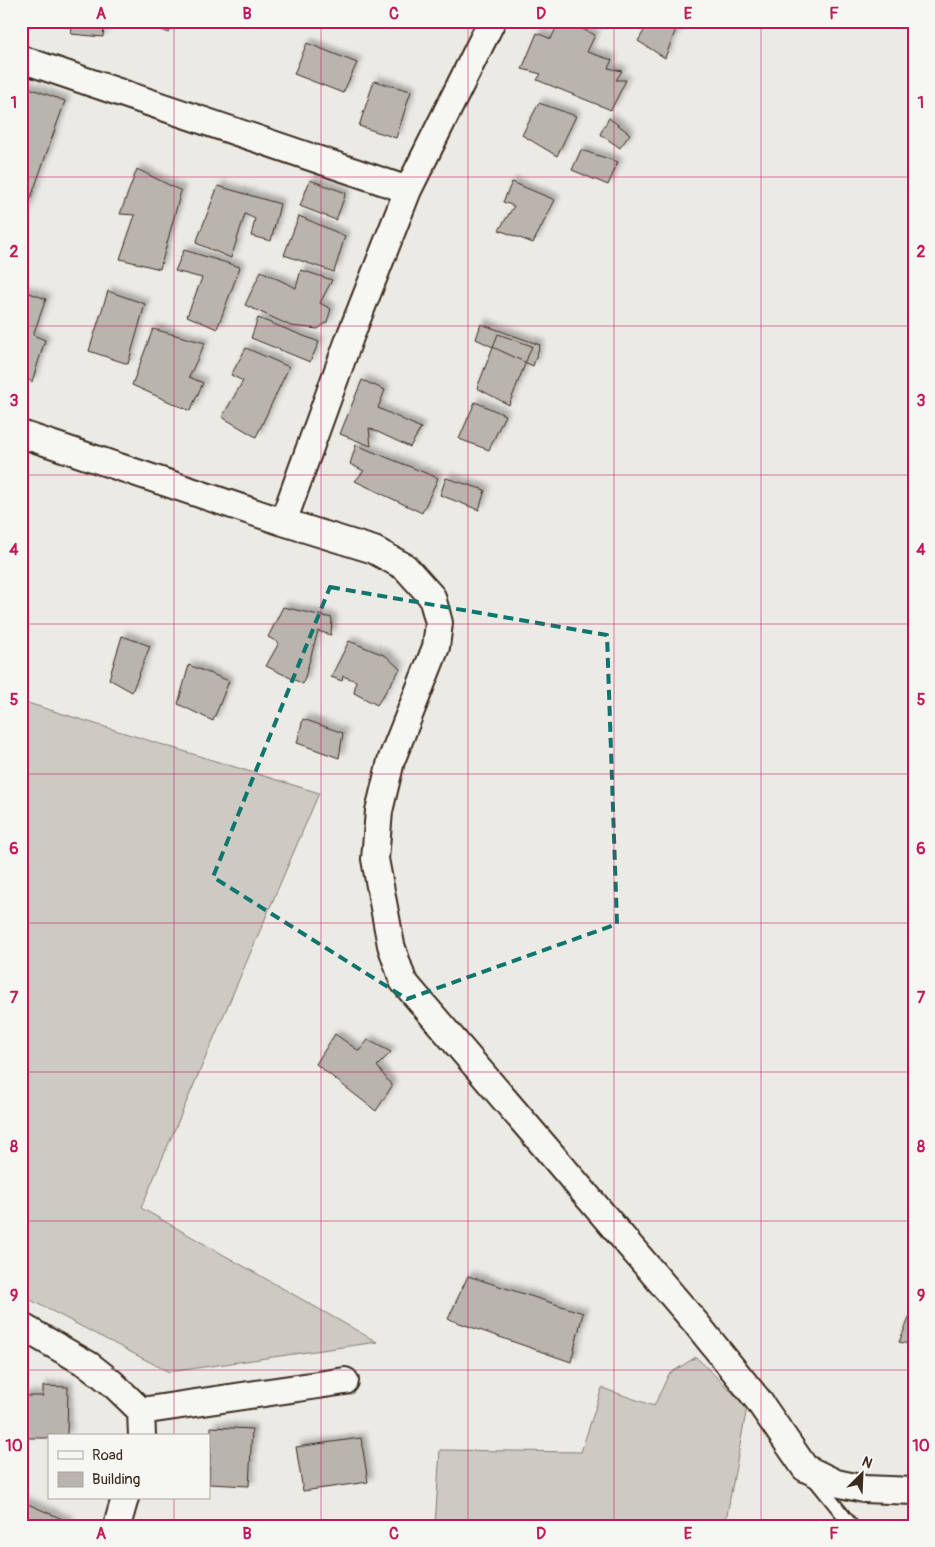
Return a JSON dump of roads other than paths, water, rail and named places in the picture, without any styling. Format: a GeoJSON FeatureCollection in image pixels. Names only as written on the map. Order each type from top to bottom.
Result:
{"type":"FeatureCollection","features":[{"type":"Feature","properties":{"kind":"street"},"geometry":{"type":"LineString","coordinates":[[283,522],[350,337],[408,190],[492,21]]}},
{"type":"Feature","properties":{"kind":"street"},"geometry":{"type":"LineString","coordinates":[[21,59],[408,190]]}},
{"type":"Feature","properties":{"kind":"street"},"geometry":{"type":"LineString","coordinates":[[21,434],[283,522],[374,550],[404,567],[432,597],[439,624],[436,647],[391,761],[379,811],[375,859],[391,945],[403,981],[695,1322],[758,1400],[805,1468],[836,1483],[864,1489],[914,1491]]}},
{"type":"Feature","properties":{"kind":"street"},"geometry":{"type":"LineString","coordinates":[[21,1326],[88,1365],[112,1383],[142,1423],[344,1381]]}},
{"type":"Feature","properties":{"kind":"street"},"geometry":{"type":"LineString","coordinates":[[117,1526],[124,1500]]}},
{"type":"Feature","properties":{"kind":"lane"},"geometry":{"type":"LineString","coordinates":[[805,1468],[852,1526]]}}]}
